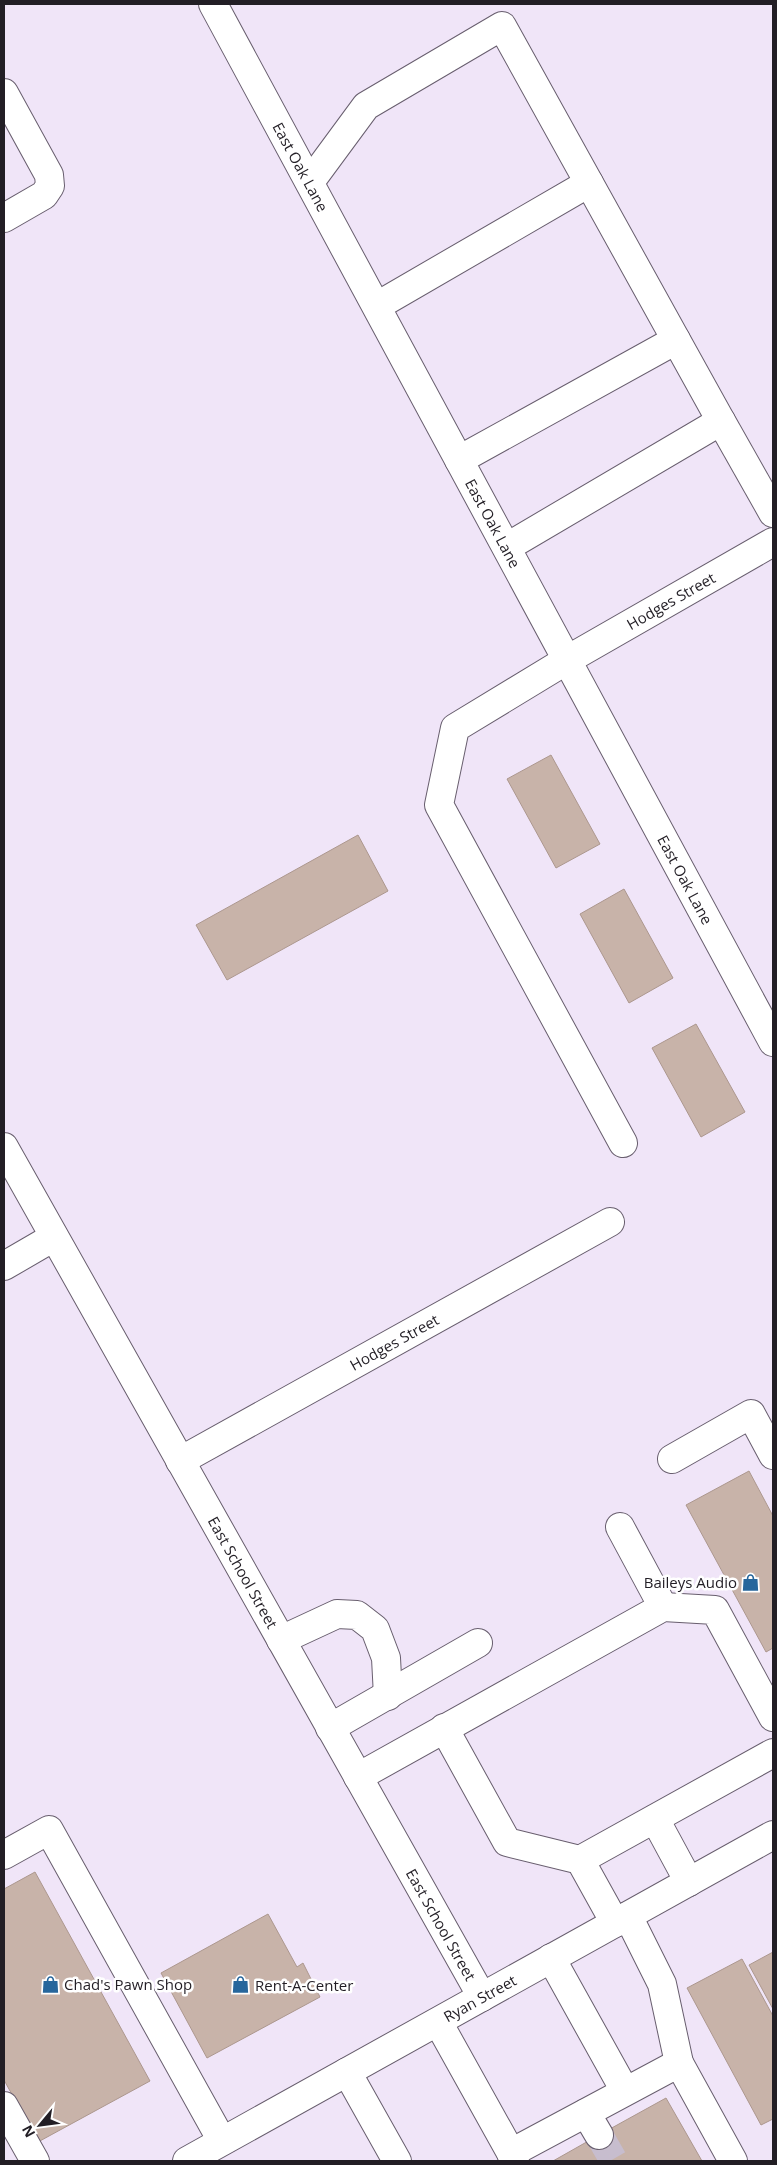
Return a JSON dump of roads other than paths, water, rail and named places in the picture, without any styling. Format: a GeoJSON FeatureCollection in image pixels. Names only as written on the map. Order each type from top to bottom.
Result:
{"type":"FeatureCollection","features":[{"type":"Feature","properties":{"kind":"street","name":"East Oak Lane"},"geometry":{"type":"LineString","coordinates":[[213,4],[773,1042]]}},
{"type":"Feature","properties":{"kind":"street"},"geometry":{"type":"LineString","coordinates":[[310,182],[366,106],[502,26],[773,513]]}},
{"type":"Feature","properties":{"kind":"street"},"geometry":{"type":"LineString","coordinates":[[4,93],[49,176],[50,186],[44,195],[4,218]]}},
{"type":"Feature","properties":{"kind":"street"},"geometry":{"type":"LineString","coordinates":[[377,306],[589,183]]}},
{"type":"Feature","properties":{"kind":"street"},"geometry":{"type":"LineString","coordinates":[[459,460],[676,340]]}},
{"type":"Feature","properties":{"kind":"street"},"geometry":{"type":"LineString","coordinates":[[506,547],[721,421]]}},
{"type":"Feature","properties":{"kind":"street","name":"Hodges Street"},"geometry":{"type":"LineString","coordinates":[[623,1143],[439,805],[455,728],[567,660],[773,542]]}},
{"type":"Feature","properties":{"kind":"street","name":"East School Street"},"geometry":{"type":"LineString","coordinates":[[4,1147],[482,1997]]}},
{"type":"Feature","properties":{"kind":"street","name":"Hodges Street"},"geometry":{"type":"LineString","coordinates":[[180,1461],[610,1222]]}},
{"type":"Feature","properties":{"kind":"street"},"geometry":{"type":"LineString","coordinates":[[4,1266],[54,1237]]}},
{"type":"Feature","properties":{"kind":"street"},"geometry":{"type":"LineString","coordinates":[[672,1460],[751,1414],[773,1455]]}},
{"type":"Feature","properties":{"kind":"street"},"geometry":{"type":"LineString","coordinates":[[620,1527],[663,1607]]}},
{"type":"Feature","properties":{"kind":"street"},"geometry":{"type":"LineString","coordinates":[[358,1777],[663,1607],[715,1610],[773,1717]]}},
{"type":"Feature","properties":{"kind":"street"},"geometry":{"type":"LineString","coordinates":[[281,1640],[337,1614],[357,1615],[375,1628],[386,1658],[388,1696]]}},
{"type":"Feature","properties":{"kind":"street"},"geometry":{"type":"LineString","coordinates":[[330,1728],[478,1643]]}},
{"type":"Feature","properties":{"kind":"street"},"geometry":{"type":"LineString","coordinates":[[444,1728],[507,1842],[580,1860],[621,1920],[662,1984],[679,2063],[733,2161]]}},
{"type":"Feature","properties":{"kind":"street"},"geometry":{"type":"LineString","coordinates":[[580,1860],[773,1753]]}},
{"type":"Feature","properties":{"kind":"street"},"geometry":{"type":"LineString","coordinates":[[655,1819],[689,1882]]}},
{"type":"Feature","properties":{"kind":"street"},"geometry":{"type":"LineString","coordinates":[[4,1855],[49,1830],[222,2141]]}},
{"type":"Feature","properties":{"kind":"street","name":"Ryan Street"},"geometry":{"type":"LineString","coordinates":[[187,2161],[773,1834]]}},
{"type":"Feature","properties":{"kind":"street"},"geometry":{"type":"LineString","coordinates":[[551,1958],[625,2092]]}},
{"type":"Feature","properties":{"kind":"street"},"geometry":{"type":"LineString","coordinates":[[438,2022],[513,2157],[593,2124],[625,2092],[679,2063]]}},
{"type":"Feature","properties":{"kind":"street"},"geometry":{"type":"LineString","coordinates":[[347,2072],[397,2161]]}},
{"type":"Feature","properties":{"kind":"street"},"geometry":{"type":"LineString","coordinates":[[4,2106],[35,2161]]}},
{"type":"Feature","properties":{"kind":"tunnel"},"geometry":{"type":"LineString","coordinates":[[599,2135],[614,2161]]}},
{"type":"Feature","properties":{"kind":"place","name":"Baileys Audio"},"geometry":{"type":"Point","coordinates":[751,1582]}},
{"type":"Feature","properties":{"kind":"place","name":"Chad's Pawn Shop"},"geometry":{"type":"Point","coordinates":[50,1984]}},
{"type":"Feature","properties":{"kind":"place","name":"Rent-A-Center"},"geometry":{"type":"Point","coordinates":[241,1985]}}]}
